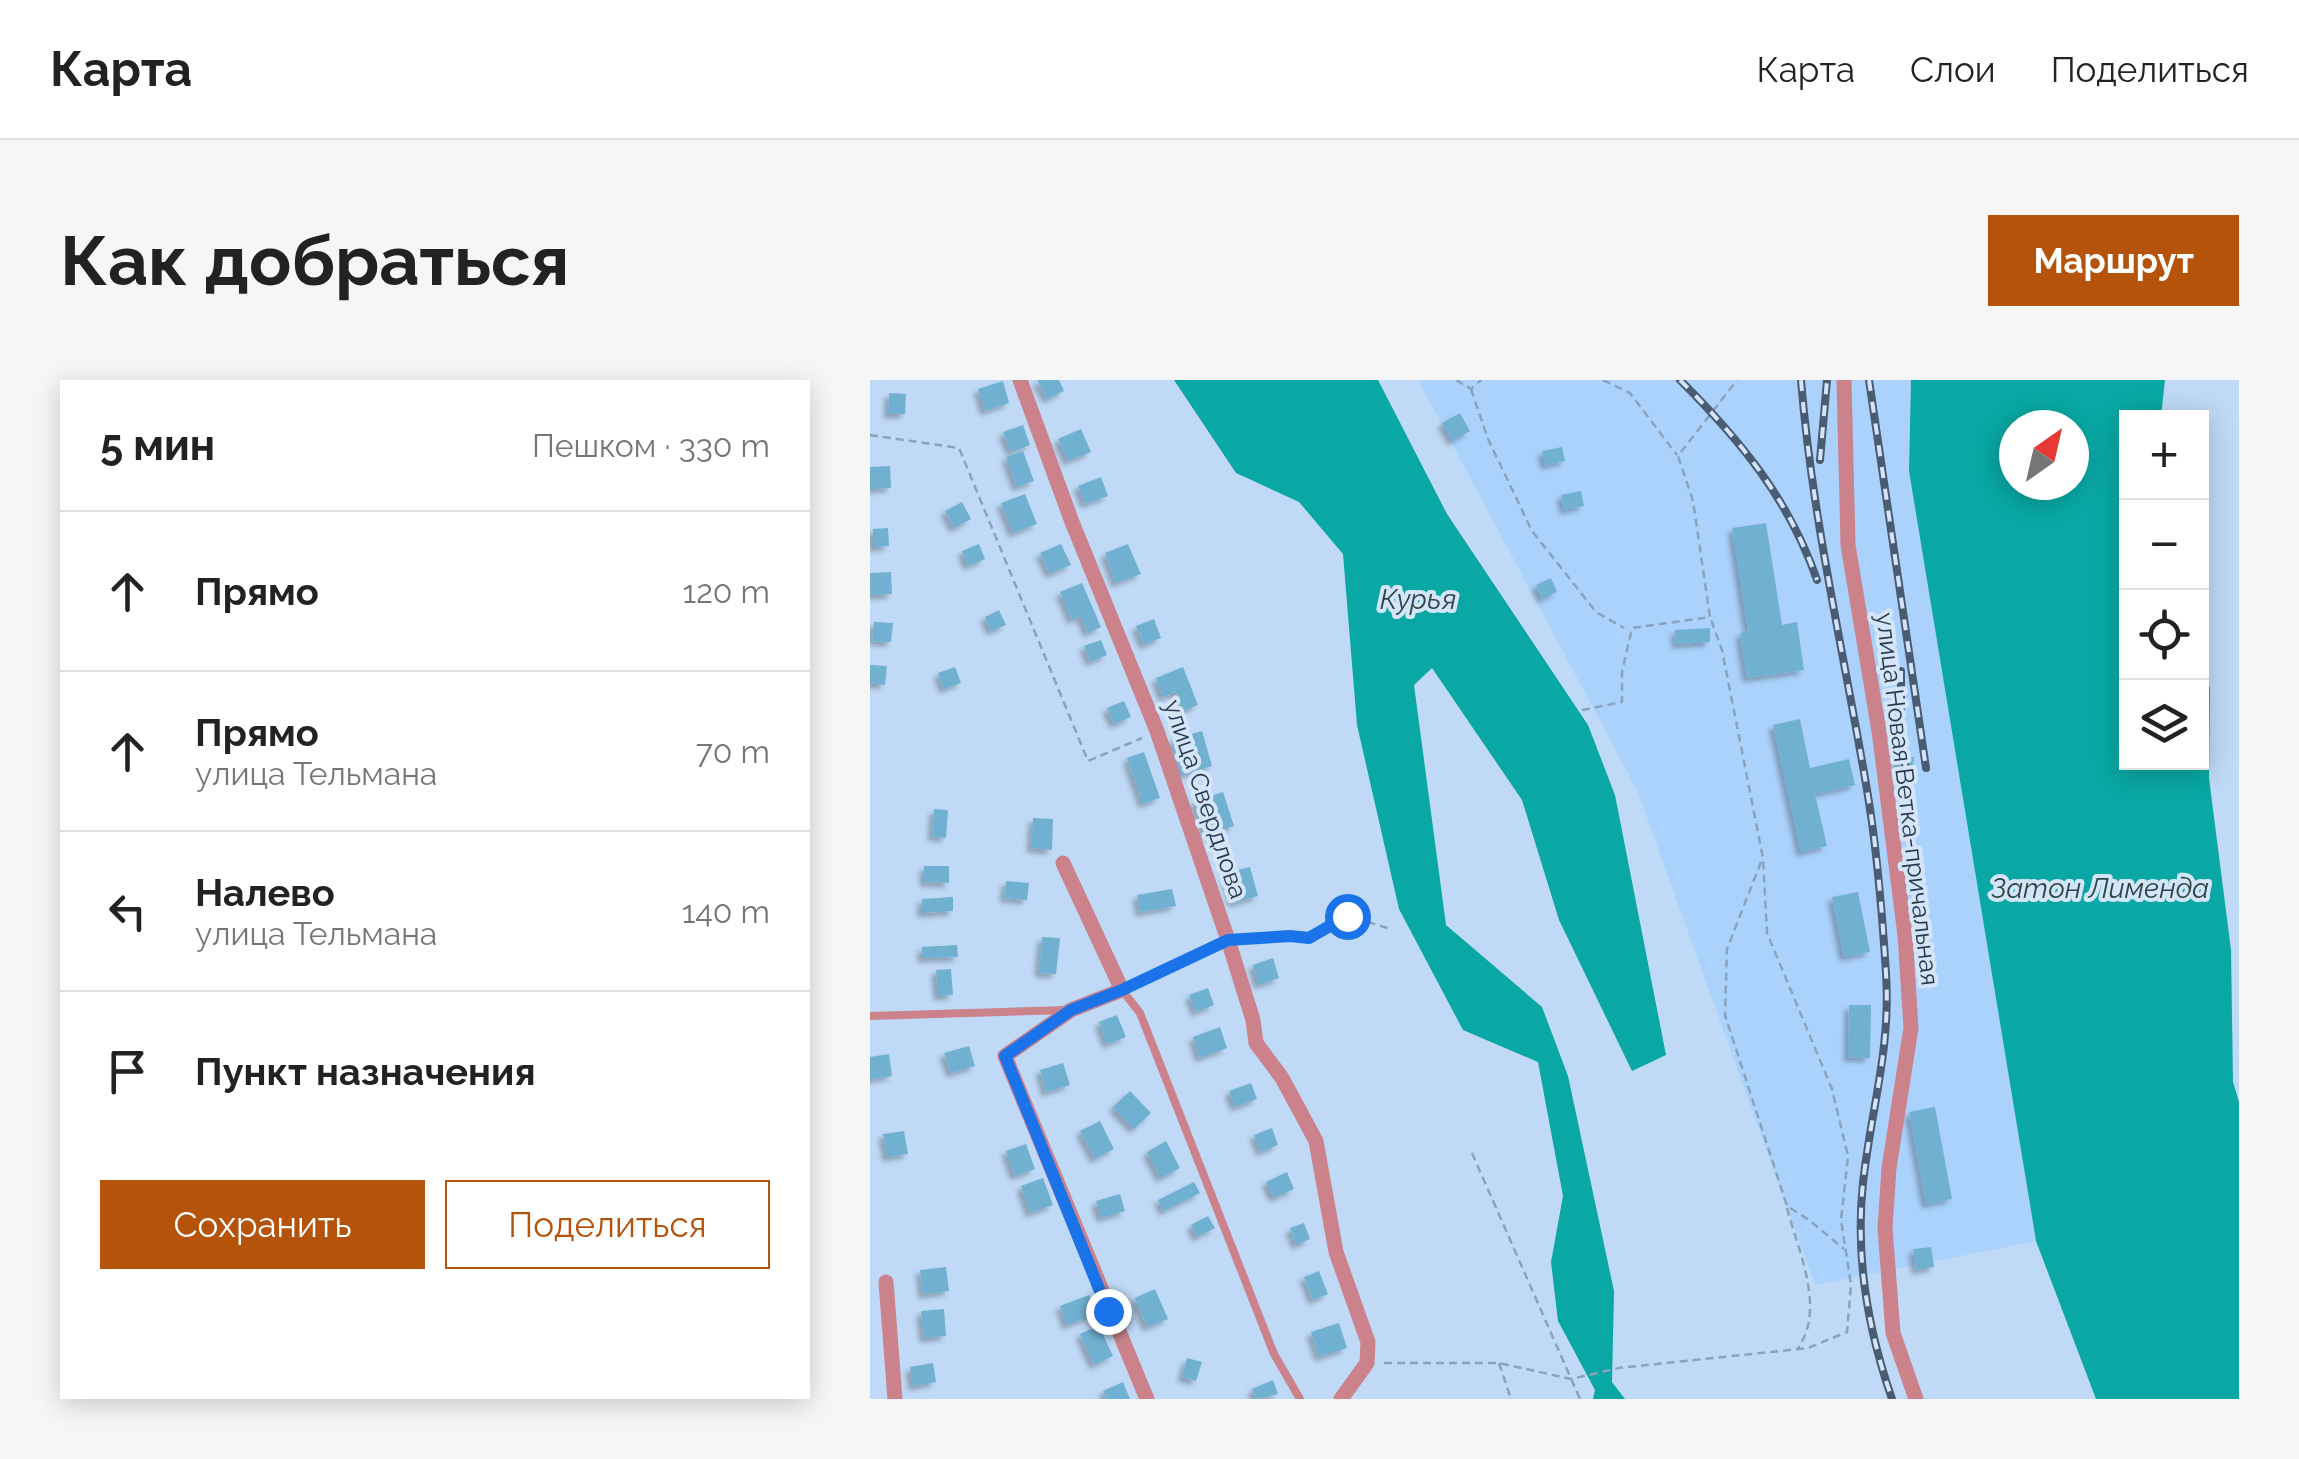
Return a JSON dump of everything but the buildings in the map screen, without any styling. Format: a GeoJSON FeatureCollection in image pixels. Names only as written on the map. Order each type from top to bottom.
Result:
{"type":"FeatureCollection","features":[{"type":"Feature","properties":{"kind":"street","name":"улица Свердлова"},"geometry":{"type":"LineString","coordinates":[[1020,380],[1072,522],[1157,731],[1228,940],[1253,1020],[1256,1043],[1282,1078],[1316,1142],[1336,1252],[1368,1342],[1367,1363]]}},
{"type":"Feature","properties":{"kind":"street","name":"улица Новая Ветка-причальная"},"geometry":{"type":"LineString","coordinates":[[1844,380],[1848,545],[1879,731],[1905,935],[1911,1028],[1890,1168],[1886,1228],[1894,1333],[1916,1399]]}},
{"type":"Feature","properties":{"kind":"street"},"geometry":{"type":"LineString","coordinates":[[1063,863],[1122,990],[1071,1010],[1005,1056],[1147,1399]]}},
{"type":"Feature","properties":{"kind":"street"},"geometry":{"type":"LineString","coordinates":[[886,1282],[896,1399]]}},
{"type":"Feature","properties":{"kind":"street"},"geometry":{"type":"LineString","coordinates":[[1341,1399],[1367,1363]]}},
{"type":"Feature","properties":{"kind":"lane"},"geometry":{"type":"LineString","coordinates":[[1228,940],[1122,990],[1140,1013],[1274,1354],[1300,1399]]}},
{"type":"Feature","properties":{"kind":"lane"},"geometry":{"type":"LineString","coordinates":[[870,1016],[1071,1010]]}},
{"type":"Feature","properties":{"kind":"path"},"geometry":{"type":"LineString","coordinates":[[1456,380],[1471,388],[1488,439],[1532,530],[1596,612],[1624,628]]}},
{"type":"Feature","properties":{"kind":"path"},"geometry":{"type":"LineString","coordinates":[[1471,388],[1482,380]]}},
{"type":"Feature","properties":{"kind":"path"},"geometry":{"type":"LineString","coordinates":[[1367,1363],[1499,1363],[1571,1379],[1620,1368],[1797,1350],[1847,1332],[1851,1285],[1841,1220],[1848,1156],[1832,1089],[1767,933],[1763,858],[1722,650],[1710,617],[1693,502],[1678,456],[1630,393],[1603,380]]}},
{"type":"Feature","properties":{"kind":"path"},"geometry":{"type":"LineString","coordinates":[[1678,456],[1737,380]]}},
{"type":"Feature","properties":{"kind":"path"},"geometry":{"type":"LineString","coordinates":[[870,434],[959,448],[1088,761],[1157,731]]}},
{"type":"Feature","properties":{"kind":"path"},"geometry":{"type":"LineString","coordinates":[[1582,710],[1622,702],[1622,672],[1632,628],[1710,617]]}},
{"type":"Feature","properties":{"kind":"path"},"geometry":{"type":"LineString","coordinates":[[1763,858],[1727,950],[1725,1015],[1787,1206],[1812,1305],[1805,1338],[1797,1350]]}},
{"type":"Feature","properties":{"kind":"path"},"geometry":{"type":"LineString","coordinates":[[1228,940],[1309,938],[1347,916],[1392,929]]}},
{"type":"Feature","properties":{"kind":"path"},"geometry":{"type":"LineString","coordinates":[[1472,1153],[1580,1399]]}},
{"type":"Feature","properties":{"kind":"path"},"geometry":{"type":"LineString","coordinates":[[1787,1206],[1846,1250]]}},
{"type":"Feature","properties":{"kind":"path"},"geometry":{"type":"LineString","coordinates":[[1499,1363],[1511,1399]]}},
{"type":"Feature","properties":{"kind":"shaded area"},"geometry":{"type":"Polygon","coordinates":[[[1418,380],[1911,380],[1909,471],[2036,1241],[1815,1285],[1637,790],[1418,380]]]}},
{"type":"Feature","properties":{"kind":"water","name":"Курья"},"geometry":{"type":"Polygon","coordinates":[[[1174,380],[1378,380],[1447,514],[1588,725],[1615,795],[1666,1055],[1632,1071],[1559,920],[1522,800],[1432,668],[1414,685],[1446,925],[1542,1007],[1568,1076],[1614,1291],[1612,1382],[1625,1399],[1593,1399],[1595,1390],[1558,1321],[1551,1262],[1563,1196],[1538,1062],[1463,1030],[1399,909],[1357,725],[1343,554],[1299,502],[1236,473],[1174,380]]]}},
{"type":"Feature","properties":{"kind":"water","name":"Затон Лименда"},"geometry":{"type":"Polygon","coordinates":[[[1911,380],[2165,380],[2162,410],[2119,410],[2119,770],[2209,770],[2209,686],[2210,687],[2209,778],[2231,950],[2233,1082],[2239,1102],[2239,1399],[2096,1399],[2036,1241],[1909,471],[1911,380]]]}},
{"type":"Feature","properties":{"kind":"railway"},"geometry":{"type":"LineString","coordinates":[[1680,380],[1761,472],[1792,523],[1817,580]]}},
{"type":"Feature","properties":{"kind":"railway"},"geometry":{"type":"LineString","coordinates":[[1801,380],[1813,482],[1870,807],[1881,902],[1886,1028],[1866,1156],[1861,1238],[1870,1320],[1892,1399]]}},
{"type":"Feature","properties":{"kind":"railway"},"geometry":{"type":"LineString","coordinates":[[1820,460],[1827,380]]}},
{"type":"Feature","properties":{"kind":"railway"},"geometry":{"type":"LineString","coordinates":[[1869,380],[1926,768]]}},
{"type":"Feature","properties":{"kind":"railway"},"geometry":{"type":"LineString","coordinates":[[1901,671],[1906,772]]}},
{"type":"Feature","properties":{"kind":"route"},"geometry":{"type":"LineString","coordinates":[[1108,1311],[1005,1056],[1071,1010],[1228,940],[1309,938],[1347,916]]}}]}
